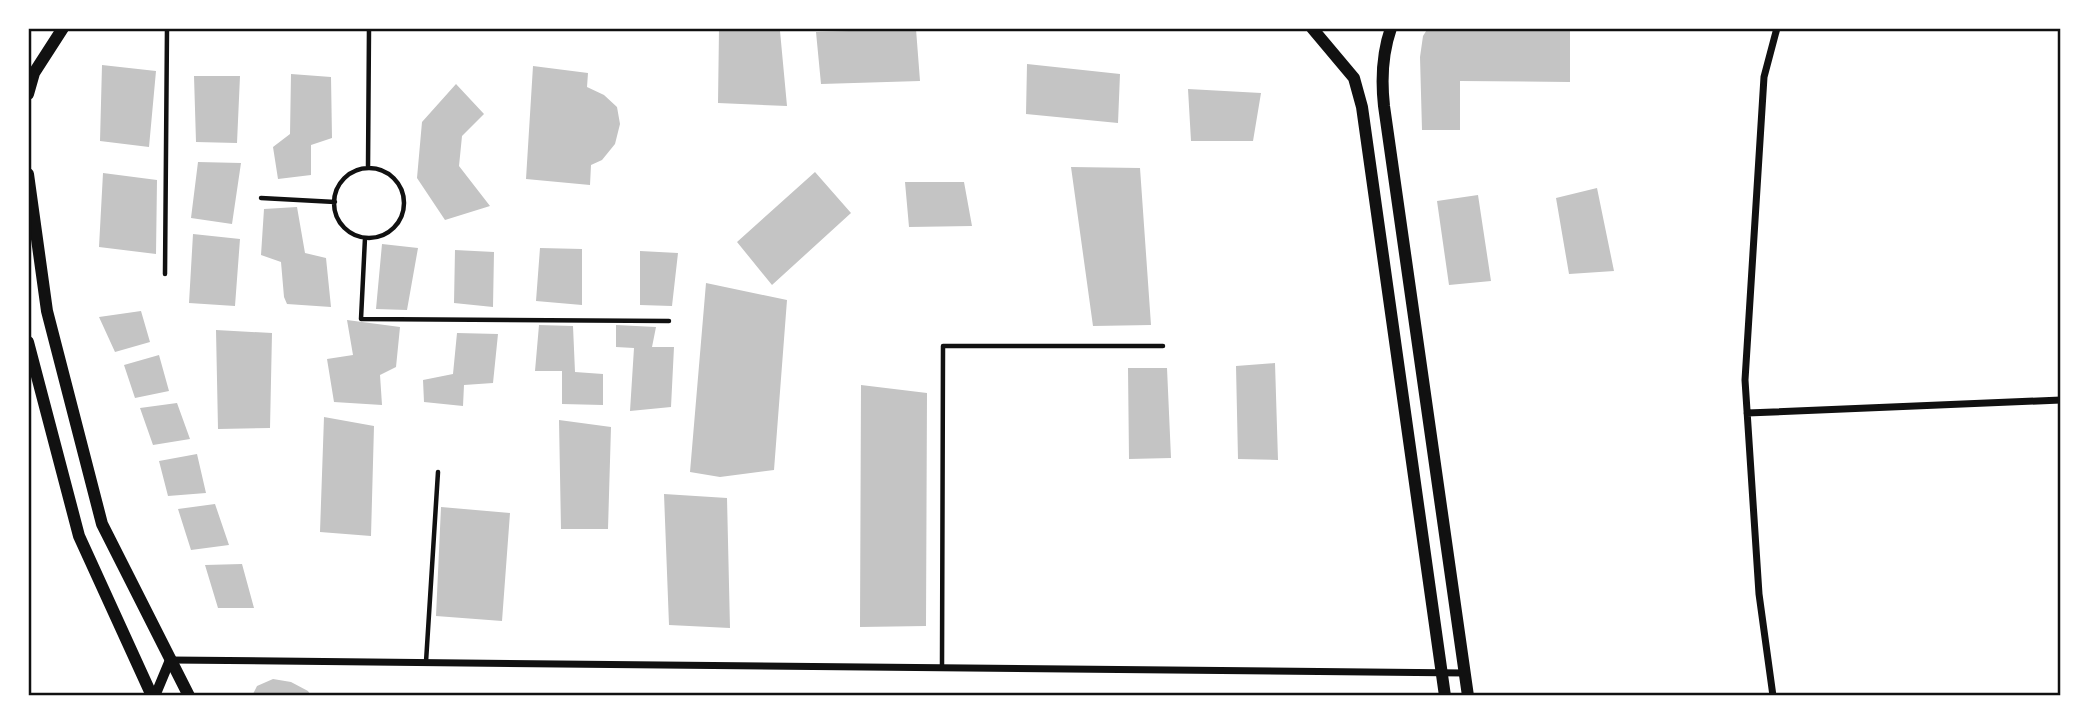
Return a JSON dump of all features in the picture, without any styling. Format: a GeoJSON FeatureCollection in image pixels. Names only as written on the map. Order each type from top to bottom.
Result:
{"type":"FeatureCollection","features":[{"type":"Feature","properties":{"kind":"main road"},"geometry":{"type":"LineString","coordinates":[[28,94],[34,73],[63,28]]}},
{"type":"Feature","properties":{"kind":"main road"},"geometry":{"type":"LineString","coordinates":[[1312,28],[1354,78],[1362,107],[1445,696]]}},
{"type":"Feature","properties":{"kind":"main road"},"geometry":{"type":"LineString","coordinates":[[1391,28],[1381,81],[1468,696]]}},
{"type":"Feature","properties":{"kind":"main road"},"geometry":{"type":"LineString","coordinates":[[28,174],[47,311],[102,524],[188,696]]}},
{"type":"Feature","properties":{"kind":"main road"},"geometry":{"type":"LineString","coordinates":[[28,342],[79,536],[153,696]]}},
{"type":"Feature","properties":{"kind":"street"},"geometry":{"type":"LineString","coordinates":[[1773,696],[1759,594],[1745,380],[1756,170],[1765,77],[1777,28]]}},
{"type":"Feature","properties":{"kind":"street"},"geometry":{"type":"LineString","coordinates":[[1747,413],[2061,400]]}},
{"type":"Feature","properties":{"kind":"street"},"geometry":{"type":"LineString","coordinates":[[153,696],[170,660],[1465,673]]}},
{"type":"Feature","properties":{"kind":"lane"},"geometry":{"type":"LineString","coordinates":[[165,274],[167,28]]}},
{"type":"Feature","properties":{"kind":"lane"},"geometry":{"type":"LineString","coordinates":[[368,167],[369,28]]}},
{"type":"Feature","properties":{"kind":"lane"},"geometry":{"type":"LineString","coordinates":[[368,167],[390,174],[398,183],[404,204],[396,226],[387,233],[365,237],[344,228],[338,218],[335,202],[340,185],[347,176],[368,167]]}},
{"type":"Feature","properties":{"kind":"lane"},"geometry":{"type":"LineString","coordinates":[[261,198],[335,202]]}},
{"type":"Feature","properties":{"kind":"lane"},"geometry":{"type":"LineString","coordinates":[[365,237],[361,319],[669,321]]}},
{"type":"Feature","properties":{"kind":"lane"},"geometry":{"type":"LineString","coordinates":[[942,668],[943,345],[1163,346]]}},
{"type":"Feature","properties":{"kind":"lane"},"geometry":{"type":"LineString","coordinates":[[426,663],[438,472]]}},
{"type":"Feature","properties":{"kind":"building"},"geometry":{"type":"Polygon","coordinates":[[[1428,28],[1570,28],[1570,82],[1460,81],[1460,130],[1422,130],[1420,57],[1423,36],[1428,28]]]}},
{"type":"Feature","properties":{"kind":"building"},"geometry":{"type":"Polygon","coordinates":[[[719,29],[780,31],[787,106],[718,103],[719,29]]]}},
{"type":"Feature","properties":{"kind":"building"},"geometry":{"type":"Polygon","coordinates":[[[916,29],[920,81],[821,84],[816,32],[916,29]]]}},
{"type":"Feature","properties":{"kind":"building"},"geometry":{"type":"Polygon","coordinates":[[[1027,64],[1120,74],[1118,123],[1026,114],[1027,64]]]}},
{"type":"Feature","properties":{"kind":"building"},"geometry":{"type":"Polygon","coordinates":[[[102,65],[156,71],[149,147],[100,141],[102,65]]]}},
{"type":"Feature","properties":{"kind":"building"},"geometry":{"type":"Polygon","coordinates":[[[533,66],[588,73],[587,87],[604,95],[617,107],[620,124],[615,144],[602,160],[591,165],[590,185],[526,179],[533,66]]]}},
{"type":"Feature","properties":{"kind":"building"},"geometry":{"type":"Polygon","coordinates":[[[291,74],[331,77],[332,138],[311,145],[311,175],[278,179],[273,147],[290,134],[291,74]]]}},
{"type":"Feature","properties":{"kind":"building"},"geometry":{"type":"Polygon","coordinates":[[[194,76],[240,76],[237,143],[196,142],[194,76]]]}},
{"type":"Feature","properties":{"kind":"building"},"geometry":{"type":"Polygon","coordinates":[[[456,84],[484,114],[462,136],[459,166],[490,206],[445,220],[417,178],[422,122],[456,84]]]}},
{"type":"Feature","properties":{"kind":"building"},"geometry":{"type":"Polygon","coordinates":[[[1188,89],[1261,93],[1253,141],[1191,141],[1188,89]]]}},
{"type":"Feature","properties":{"kind":"building"},"geometry":{"type":"Polygon","coordinates":[[[198,162],[241,163],[232,224],[191,218],[198,162]]]}},
{"type":"Feature","properties":{"kind":"building"},"geometry":{"type":"Polygon","coordinates":[[[1071,167],[1140,168],[1151,325],[1093,326],[1071,167]]]}},
{"type":"Feature","properties":{"kind":"building"},"geometry":{"type":"Polygon","coordinates":[[[815,172],[851,213],[772,285],[737,242],[815,172]]]}},
{"type":"Feature","properties":{"kind":"building"},"geometry":{"type":"Polygon","coordinates":[[[103,173],[157,180],[156,254],[99,247],[103,173]]]}},
{"type":"Feature","properties":{"kind":"building"},"geometry":{"type":"Polygon","coordinates":[[[905,182],[964,182],[972,226],[909,227],[905,182]]]}},
{"type":"Feature","properties":{"kind":"building"},"geometry":{"type":"Polygon","coordinates":[[[1597,188],[1614,271],[1569,274],[1556,198],[1597,188]]]}},
{"type":"Feature","properties":{"kind":"building"},"geometry":{"type":"Polygon","coordinates":[[[1478,195],[1491,281],[1449,285],[1437,201],[1478,195]]]}},
{"type":"Feature","properties":{"kind":"building"},"geometry":{"type":"Polygon","coordinates":[[[297,207],[305,253],[326,258],[331,307],[287,304],[281,262],[261,255],[264,209],[297,207]]]}},
{"type":"Feature","properties":{"kind":"building"},"geometry":{"type":"Polygon","coordinates":[[[193,234],[240,239],[235,306],[189,303],[193,234]]]}},
{"type":"Feature","properties":{"kind":"building"},"geometry":{"type":"Polygon","coordinates":[[[382,244],[418,248],[407,310],[376,309],[382,244]]]}},
{"type":"Feature","properties":{"kind":"building"},"geometry":{"type":"Polygon","coordinates":[[[540,248],[582,249],[582,305],[536,301],[540,248]]]}},
{"type":"Feature","properties":{"kind":"building"},"geometry":{"type":"Polygon","coordinates":[[[455,250],[494,252],[493,307],[454,303],[455,250]]]}},
{"type":"Feature","properties":{"kind":"building"},"geometry":{"type":"Polygon","coordinates":[[[640,251],[678,253],[672,306],[640,305],[640,251]]]}},
{"type":"Feature","properties":{"kind":"building"},"geometry":{"type":"Polygon","coordinates":[[[706,283],[787,300],[774,470],[720,477],[690,472],[706,283]]]}},
{"type":"Feature","properties":{"kind":"building"},"geometry":{"type":"Polygon","coordinates":[[[141,311],[150,342],[115,352],[99,317],[141,311]]]}},
{"type":"Feature","properties":{"kind":"building"},"geometry":{"type":"Polygon","coordinates":[[[347,320],[400,327],[396,367],[380,375],[382,405],[334,402],[327,359],[353,355],[347,320]]]}},
{"type":"Feature","properties":{"kind":"building"},"geometry":{"type":"Polygon","coordinates":[[[539,325],[573,326],[575,372],[603,374],[603,405],[562,404],[562,371],[535,371],[539,325]]]}},
{"type":"Feature","properties":{"kind":"building"},"geometry":{"type":"Polygon","coordinates":[[[616,325],[656,327],[652,347],[674,347],[671,407],[630,411],[634,348],[616,347],[616,325]]]}},
{"type":"Feature","properties":{"kind":"building"},"geometry":{"type":"Polygon","coordinates":[[[216,330],[272,333],[270,428],[218,429],[216,330]]]}},
{"type":"Feature","properties":{"kind":"building"},"geometry":{"type":"Polygon","coordinates":[[[457,333],[498,334],[493,383],[464,385],[463,406],[424,402],[423,380],[453,374],[457,333]]]}},
{"type":"Feature","properties":{"kind":"building"},"geometry":{"type":"Polygon","coordinates":[[[159,355],[169,391],[135,398],[124,365],[159,355]]]}},
{"type":"Feature","properties":{"kind":"building"},"geometry":{"type":"Polygon","coordinates":[[[1275,363],[1278,460],[1238,459],[1236,366],[1275,363]]]}},
{"type":"Feature","properties":{"kind":"building"},"geometry":{"type":"Polygon","coordinates":[[[1128,368],[1167,368],[1171,458],[1129,459],[1128,368]]]}},
{"type":"Feature","properties":{"kind":"building"},"geometry":{"type":"Polygon","coordinates":[[[861,385],[927,393],[926,626],[860,627],[861,385]]]}},
{"type":"Feature","properties":{"kind":"building"},"geometry":{"type":"Polygon","coordinates":[[[177,403],[190,439],[153,445],[140,408],[177,403]]]}},
{"type":"Feature","properties":{"kind":"building"},"geometry":{"type":"Polygon","coordinates":[[[324,417],[374,426],[371,536],[320,532],[324,417]]]}},
{"type":"Feature","properties":{"kind":"building"},"geometry":{"type":"Polygon","coordinates":[[[559,420],[611,427],[608,529],[561,529],[559,420]]]}},
{"type":"Feature","properties":{"kind":"building"},"geometry":{"type":"Polygon","coordinates":[[[197,454],[206,493],[168,496],[159,461],[197,454]]]}},
{"type":"Feature","properties":{"kind":"building"},"geometry":{"type":"Polygon","coordinates":[[[664,494],[727,498],[730,628],[669,625],[664,494]]]}},
{"type":"Feature","properties":{"kind":"building"},"geometry":{"type":"Polygon","coordinates":[[[215,504],[229,545],[191,550],[178,509],[215,504]]]}},
{"type":"Feature","properties":{"kind":"building"},"geometry":{"type":"Polygon","coordinates":[[[441,507],[510,513],[502,621],[436,616],[441,507]]]}},
{"type":"Feature","properties":{"kind":"building"},"geometry":{"type":"Polygon","coordinates":[[[242,564],[254,608],[218,608],[205,565],[242,564]]]}},
{"type":"Feature","properties":{"kind":"building"},"geometry":{"type":"Polygon","coordinates":[[[273,679],[291,682],[308,691],[311,696],[252,696],[257,686],[273,679]]]}}]}
